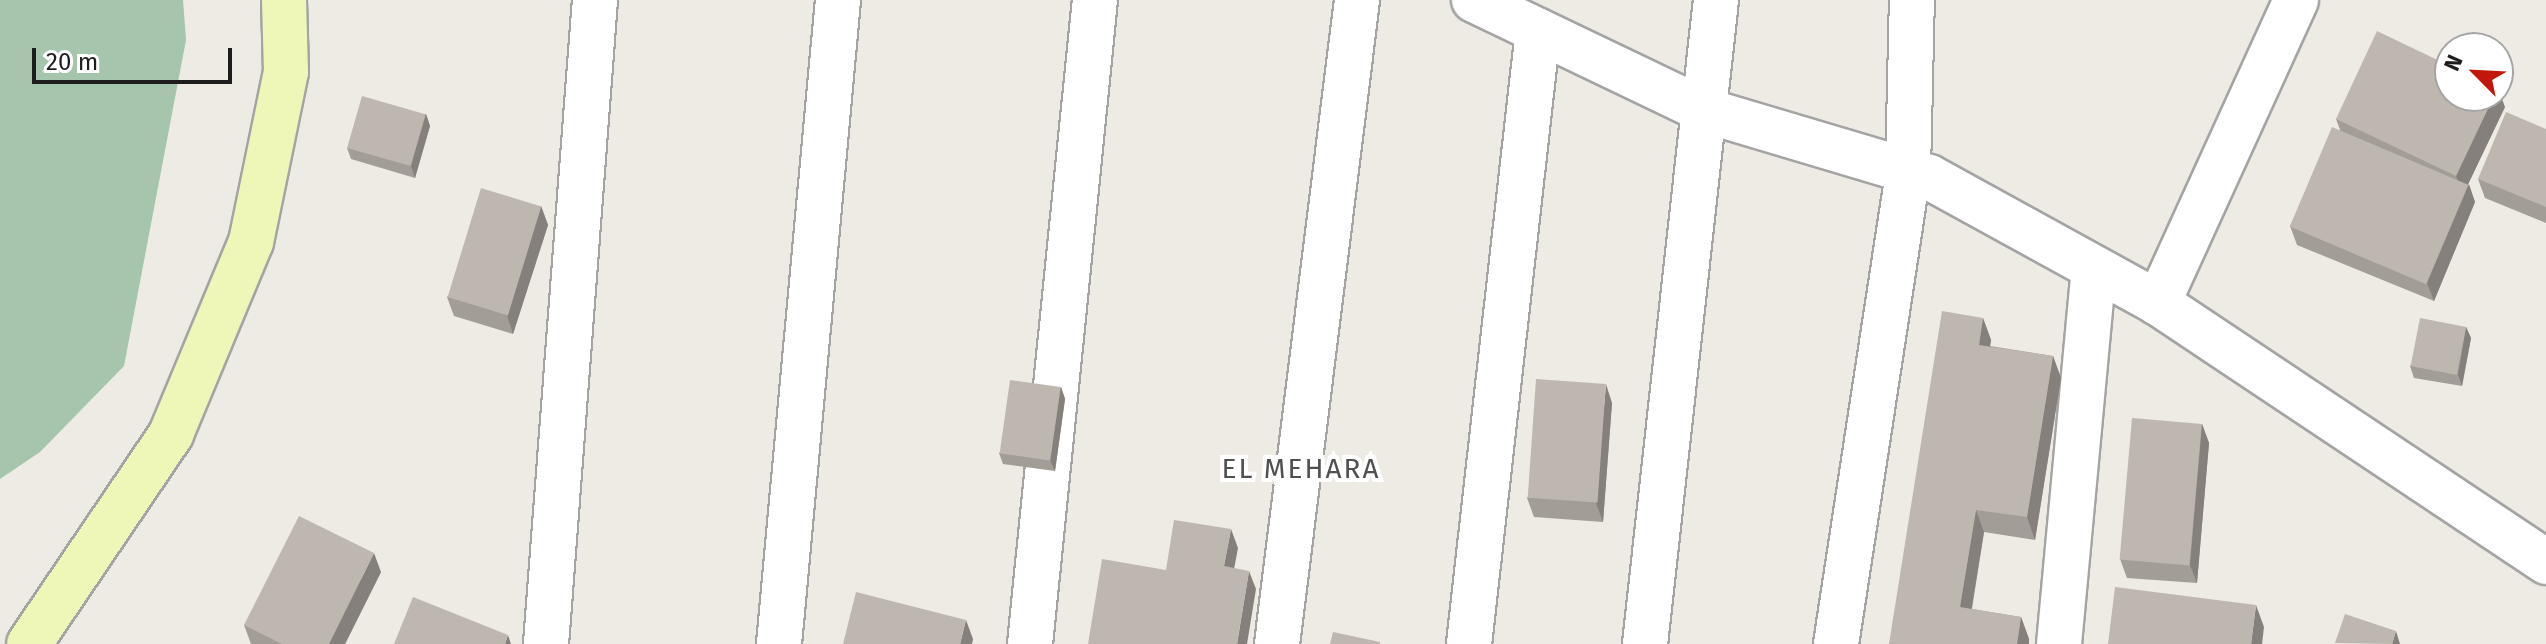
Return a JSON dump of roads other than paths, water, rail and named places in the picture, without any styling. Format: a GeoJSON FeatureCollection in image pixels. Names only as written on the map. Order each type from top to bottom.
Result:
{"type":"FeatureCollection","features":[{"type":"Feature","properties":{"kind":"main road"},"geometry":{"type":"LineString","coordinates":[[46,636],[171,434],[251,242],[286,72],[284,0]]}},
{"type":"Feature","properties":{"kind":"street"},"geometry":{"type":"LineString","coordinates":[[546,644],[595,0]]}},
{"type":"Feature","properties":{"kind":"street"},"geometry":{"type":"LineString","coordinates":[[779,644],[838,0]]}},
{"type":"Feature","properties":{"kind":"street"},"geometry":{"type":"LineString","coordinates":[[1030,644],[1095,0]]}},
{"type":"Feature","properties":{"kind":"street"},"geometry":{"type":"LineString","coordinates":[[1277,644],[1357,0]]}},
{"type":"Feature","properties":{"kind":"street"},"geometry":{"type":"LineString","coordinates":[[1474,0],[1704,110],[1908,171],[2158,303],[2546,562]]}},
{"type":"Feature","properties":{"kind":"street"},"geometry":{"type":"LineString","coordinates":[[1645,644],[1716,0]]}},
{"type":"Feature","properties":{"kind":"street"},"geometry":{"type":"LineString","coordinates":[[1836,644],[1908,171],[1912,0]]}},
{"type":"Feature","properties":{"kind":"street"},"geometry":{"type":"LineString","coordinates":[[2158,303],[2296,0]]}},
{"type":"Feature","properties":{"kind":"street"},"geometry":{"type":"LineString","coordinates":[[1469,644],[1538,31]]}},
{"type":"Feature","properties":{"kind":"street"},"geometry":{"type":"LineString","coordinates":[[2059,644],[2094,269]]}},
{"type":"Feature","properties":{"kind":"district","name":"EL MEHARA"},"geometry":{"type":"Point","coordinates":[1301,469]}}]}
